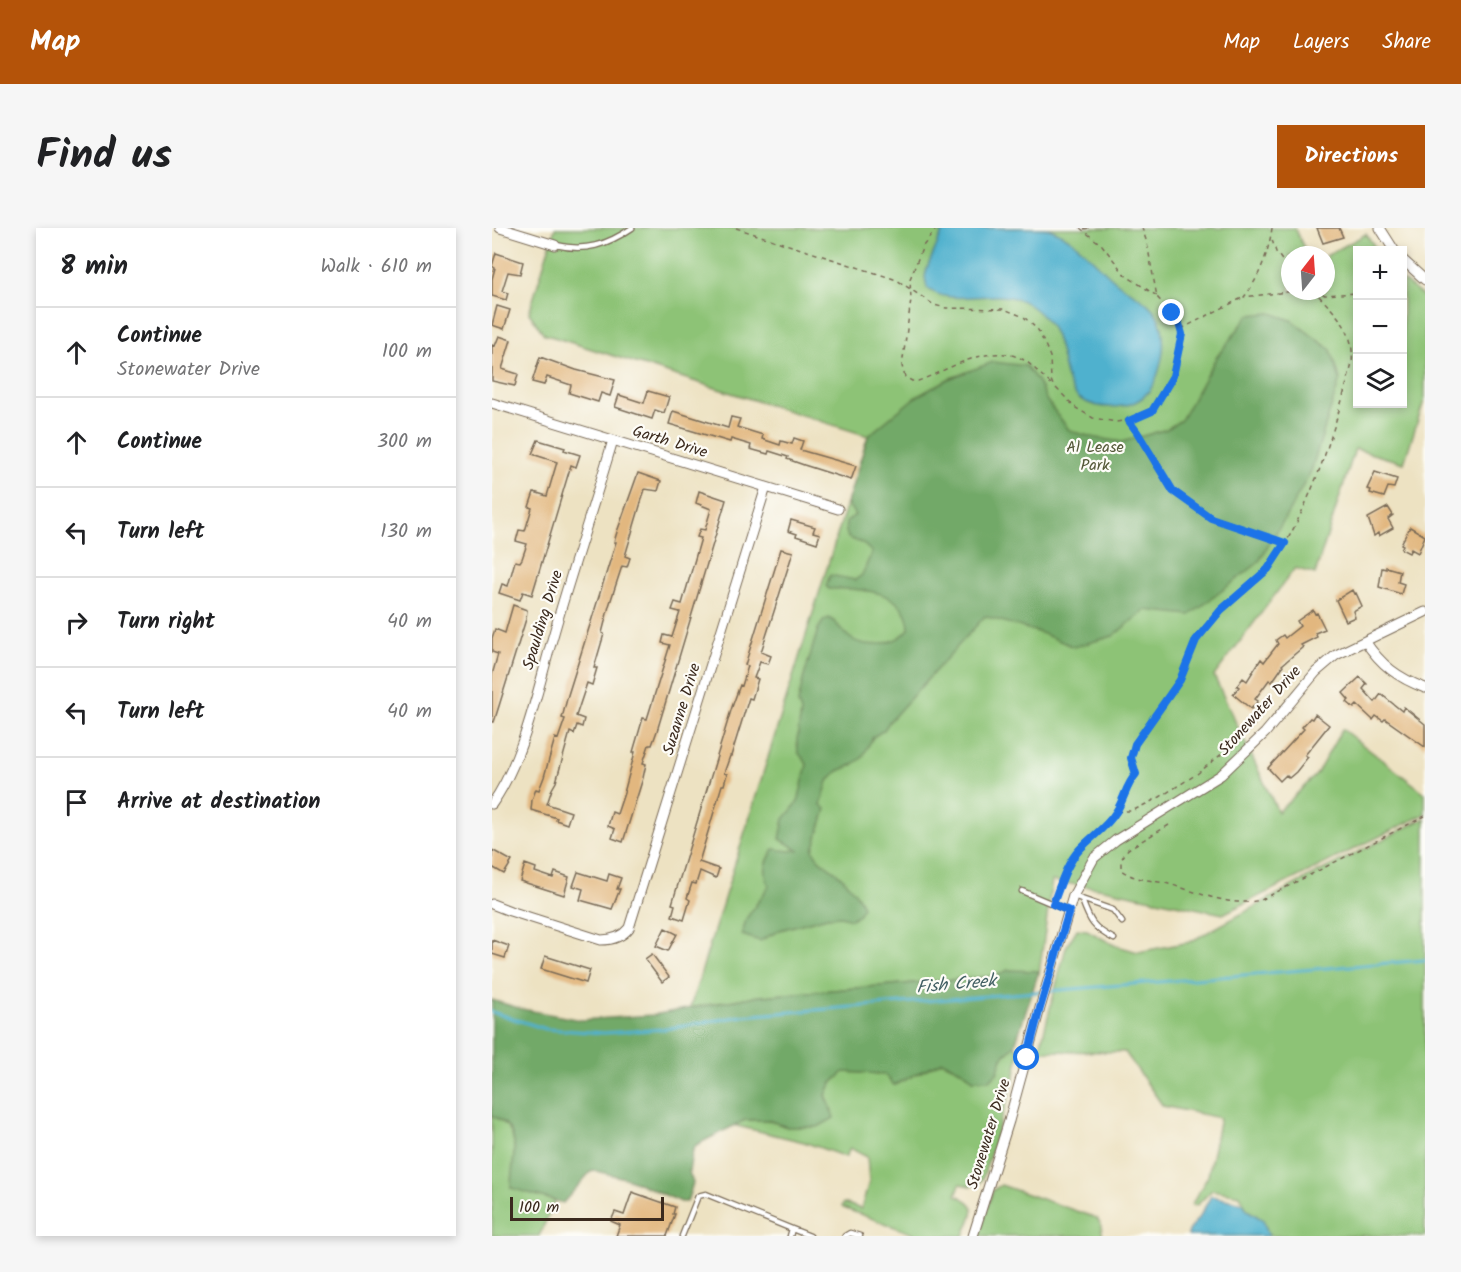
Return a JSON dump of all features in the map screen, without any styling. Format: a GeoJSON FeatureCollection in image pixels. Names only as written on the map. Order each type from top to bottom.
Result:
{"type":"FeatureCollection","features":[{"type":"Feature","properties":{"kind":"street"},"geometry":{"type":"LineString","coordinates":[[500,228],[555,245]]}},
{"type":"Feature","properties":{"kind":"street"},"geometry":{"type":"LineString","coordinates":[[1380,228],[1391,246]]}},
{"type":"Feature","properties":{"kind":"street"},"geometry":{"type":"LineString","coordinates":[[1407,264],[1425,280]]}},
{"type":"Feature","properties":{"kind":"street","name":"Garth Drive"},"geometry":{"type":"LineString","coordinates":[[492,404],[838,509]]}},
{"type":"Feature","properties":{"kind":"street","name":"Spaulding Drive"},"geometry":{"type":"LineString","coordinates":[[492,804],[502,790],[512,768],[528,722],[613,440]]}},
{"type":"Feature","properties":{"kind":"street","name":"Suzanne Drive"},"geometry":{"type":"LineString","coordinates":[[492,904],[510,912],[602,940],[620,936],[629,928],[766,488]]}},
{"type":"Feature","properties":{"kind":"street","name":"Stonewater Drive"},"geometry":{"type":"LineString","coordinates":[[974,1236],[1069,911],[1078,898],[1094,858],[1116,840],[1221,775],[1265,733],[1316,672],[1336,655],[1425,612]]}},
{"type":"Feature","properties":{"kind":"street"},"geometry":{"type":"LineString","coordinates":[[1365,641],[1387,668],[1409,682],[1425,688]]}},
{"type":"Feature","properties":{"kind":"lane"},"geometry":{"type":"LineString","coordinates":[[555,245],[574,249],[595,247],[616,239],[632,228]]}},
{"type":"Feature","properties":{"kind":"lane"},"geometry":{"type":"LineString","coordinates":[[1022,891],[1069,911]]}},
{"type":"Feature","properties":{"kind":"lane"},"geometry":{"type":"LineString","coordinates":[[1078,898],[1113,910],[1122,922]]}},
{"type":"Feature","properties":{"kind":"lane"},"geometry":{"type":"LineString","coordinates":[[1078,898],[1093,926],[1114,939]]}},
{"type":"Feature","properties":{"kind":"lane"},"geometry":{"type":"LineString","coordinates":[[681,1236],[698,1196],[706,1194],[810,1236]]}},
{"type":"Feature","properties":{"kind":"lane"},"geometry":{"type":"LineString","coordinates":[[790,1236],[792,1229]]}},
{"type":"Feature","properties":{"kind":"lane"},"geometry":{"type":"LineString","coordinates":[[845,1236],[850,1233],[860,1236]]}},
{"type":"Feature","properties":{"kind":"path"},"geometry":{"type":"LineString","coordinates":[[736,228],[897,280],[934,305],[946,308],[1004,309],[1024,317],[1038,330],[1046,347],[1050,357],[1053,385]]}},
{"type":"Feature","properties":{"kind":"path"},"geometry":{"type":"LineString","coordinates":[[937,228],[923,246],[910,279],[911,300],[902,366],[908,380],[918,381],[981,357],[1005,354],[1025,361],[1076,408],[1093,418],[1116,422],[1129,421],[1152,411],[1166,390],[1178,359],[1181,329],[1178,320],[1157,297],[1125,275],[1102,245],[1080,228]]}},
{"type":"Feature","properties":{"kind":"path"},"geometry":{"type":"LineString","coordinates":[[1083,230],[1090,228]]}},
{"type":"Feature","properties":{"kind":"path"},"geometry":{"type":"LineString","coordinates":[[1142,228],[1157,297]]}},
{"type":"Feature","properties":{"kind":"path"},"geometry":{"type":"LineString","coordinates":[[1181,329],[1244,297],[1251,289],[1271,239],[1272,228]]}},
{"type":"Feature","properties":{"kind":"path"},"geometry":{"type":"LineString","coordinates":[[1271,239],[1281,259]]}},
{"type":"Feature","properties":{"kind":"path"},"geometry":{"type":"LineString","coordinates":[[1244,297],[1281,293]]}},
{"type":"Feature","properties":{"kind":"path"},"geometry":{"type":"LineString","coordinates":[[1335,294],[1353,293]]}},
{"type":"Feature","properties":{"kind":"path"},"geometry":{"type":"LineString","coordinates":[[1053,904],[1073,858],[1117,811],[1136,774],[1131,758],[1135,744],[1180,680],[1196,640],[1221,610],[1268,569],[1301,515],[1319,474],[1352,364],[1353,347],[1347,330],[1322,300]]}},
{"type":"Feature","properties":{"kind":"path"},"geometry":{"type":"LineString","coordinates":[[1129,421],[1173,491],[1211,518],[1285,543]]}},
{"type":"Feature","properties":{"kind":"path"},"geometry":{"type":"LineString","coordinates":[[1117,811],[1132,811],[1197,774],[1245,735],[1264,714]]}},
{"type":"Feature","properties":{"kind":"path"},"geometry":{"type":"LineString","coordinates":[[1169,825],[1128,849],[1121,860],[1121,870],[1142,880],[1164,883],[1209,897],[1247,903],[1261,900],[1425,816]]}},
{"type":"Feature","properties":{"kind":"green space","name":"Al Lease Park"},"geometry":{"type":"Polygon","coordinates":[[[555,228],[1295,228],[1303,246],[1281,246],[1281,300],[1335,300],[1335,251],[1366,234],[1374,246],[1353,246],[1353,408],[1407,408],[1407,283],[1425,298],[1425,398],[1404,463],[1355,449],[1315,574],[1295,568],[1214,676],[1278,812],[1316,775],[1342,729],[1425,793],[1425,814],[1223,914],[1104,889],[1052,881],[1039,974],[751,997],[690,1008],[868,436],[544,334],[529,313],[555,228]]]}},
{"type":"Feature","properties":{"kind":"green space"},"geometry":{"type":"Polygon","coordinates":[[[1271,313],[1291,320],[1331,350],[1340,379],[1311,471],[1258,563],[1190,615],[1145,610],[1113,636],[1074,647],[1041,633],[985,616],[884,730],[873,737],[862,758],[838,771],[828,781],[821,805],[826,809],[813,850],[820,860],[841,876],[856,894],[863,907],[858,915],[851,919],[841,916],[827,917],[780,930],[760,941],[742,935],[746,919],[769,886],[766,867],[774,849],[798,850],[780,839],[784,819],[798,802],[807,764],[798,752],[797,740],[801,712],[798,703],[818,629],[824,620],[829,618],[856,641],[880,644],[897,639],[909,629],[906,616],[900,606],[891,599],[867,591],[829,589],[826,586],[830,575],[855,580],[862,575],[872,552],[862,543],[848,538],[846,531],[846,522],[855,515],[847,503],[868,436],[914,398],[948,379],[993,362],[1026,366],[1038,382],[1047,401],[1070,431],[1122,442],[1167,429],[1181,420],[1216,358],[1249,315],[1271,313]]]}},
{"type":"Feature","properties":{"kind":"green space"},"geometry":{"type":"Polygon","coordinates":[[[1425,818],[1425,1236],[1269,1236],[1263,1220],[1247,1210],[1240,1195],[1212,1190],[1193,1206],[1208,1176],[1220,1118],[1163,1106],[1125,1052],[1039,1051],[1066,947],[1077,929],[1087,930],[1114,945],[1138,952],[1190,942],[1305,879],[1425,818]]]}},
{"type":"Feature","properties":{"kind":"green space"},"geometry":{"type":"Polygon","coordinates":[[[1008,970],[1039,971],[1015,1045],[1002,1058],[997,1073],[990,1080],[973,1080],[963,1071],[942,1061],[894,1085],[884,1074],[844,1072],[831,1084],[826,1095],[834,1118],[818,1127],[787,1127],[768,1120],[745,1120],[696,1145],[689,1172],[693,1183],[687,1202],[681,1202],[629,1179],[592,1170],[563,1203],[511,1188],[513,1138],[510,1129],[492,1116],[492,1000],[522,1009],[581,1020],[653,1015],[751,997],[996,976],[1008,970]]]}},
{"type":"Feature","properties":{"kind":"green space"},"geometry":{"type":"Polygon","coordinates":[[[1015,1045],[1019,1052],[1015,1075],[983,1178],[979,1184],[970,1186],[960,1184],[956,1195],[970,1203],[973,1211],[964,1236],[919,1236],[843,1208],[844,1203],[861,1209],[869,1182],[867,1157],[850,1148],[846,1157],[804,1142],[733,1125],[745,1120],[768,1120],[787,1127],[832,1110],[826,1095],[831,1084],[844,1072],[884,1074],[895,1085],[942,1061],[963,1071],[973,1080],[997,1073],[1002,1058],[1015,1045]]]}},
{"type":"Feature","properties":{"kind":"green space"},"geometry":{"type":"Polygon","coordinates":[[[492,1116],[502,1121],[512,1137],[514,1156],[511,1187],[555,1201],[539,1236],[492,1236],[492,1116]]]}},
{"type":"Feature","properties":{"kind":"green space"},"geometry":{"type":"Polygon","coordinates":[[[1001,1185],[1097,1218],[1102,1226],[1102,1236],[979,1236],[993,1190],[1001,1185]]]}},
{"type":"Feature","properties":{"kind":"water"},"geometry":{"type":"Polygon","coordinates":[[[944,228],[1049,229],[1076,244],[1113,279],[1149,305],[1158,317],[1163,334],[1163,352],[1158,373],[1149,391],[1135,402],[1117,407],[1090,404],[1075,395],[1067,378],[1053,330],[1048,322],[1028,304],[1016,298],[1003,296],[950,297],[927,288],[925,277],[927,268],[944,228]]]}},
{"type":"Feature","properties":{"kind":"water"},"geometry":{"type":"Polygon","coordinates":[[[1211,1196],[1243,1203],[1247,1210],[1263,1220],[1269,1236],[1188,1236],[1188,1231],[1211,1196]]]}},
{"type":"Feature","properties":{"kind":"building"},"geometry":{"type":"Polygon","coordinates":[[[1317,228],[1339,228],[1343,237],[1323,243],[1317,228]]]}},
{"type":"Feature","properties":{"kind":"building"},"geometry":{"type":"Polygon","coordinates":[[[496,253],[523,262],[520,274],[508,272],[502,291],[508,293],[506,300],[492,296],[492,279],[495,268],[492,266],[496,253]]]}},
{"type":"Feature","properties":{"kind":"building"},"geometry":{"type":"Polygon","coordinates":[[[497,306],[510,310],[504,329],[492,325],[497,306]]]}},
{"type":"Feature","properties":{"kind":"building"},"geometry":{"type":"Polygon","coordinates":[[[499,336],[511,340],[502,369],[518,374],[515,386],[492,381],[492,345],[495,346],[499,336]]]}},
{"type":"Feature","properties":{"kind":"building"},"geometry":{"type":"Polygon","coordinates":[[[540,357],[576,370],[615,380],[610,396],[601,393],[598,402],[569,393],[571,385],[547,377],[544,385],[532,382],[540,357]]]}},
{"type":"Feature","properties":{"kind":"building"},"geometry":{"type":"Polygon","coordinates":[[[648,391],[669,397],[664,413],[655,410],[652,419],[615,407],[619,395],[644,403],[648,391]]]}},
{"type":"Feature","properties":{"kind":"building"},"geometry":{"type":"Polygon","coordinates":[[[673,411],[728,428],[731,417],[740,419],[737,427],[763,435],[762,439],[780,445],[781,441],[792,444],[794,438],[803,441],[800,450],[856,466],[851,480],[769,451],[768,454],[750,449],[751,445],[731,439],[730,442],[669,424],[673,411]]]}},
{"type":"Feature","properties":{"kind":"building"},"geometry":{"type":"Polygon","coordinates":[[[538,440],[580,455],[576,467],[571,465],[532,595],[523,592],[520,600],[499,593],[502,584],[508,586],[515,561],[520,562],[522,559],[527,544],[516,541],[519,530],[525,531],[534,492],[547,496],[557,462],[532,454],[538,440]]]}},
{"type":"Feature","properties":{"kind":"building"},"geometry":{"type":"Polygon","coordinates":[[[1375,472],[1397,479],[1394,488],[1388,487],[1384,497],[1370,493],[1371,490],[1367,489],[1375,472]]]}},
{"type":"Feature","properties":{"kind":"building"},"geometry":{"type":"Polygon","coordinates":[[[638,473],[661,481],[658,491],[645,489],[625,556],[630,558],[627,567],[622,566],[609,606],[592,685],[587,683],[576,716],[584,719],[582,727],[577,725],[574,734],[570,732],[556,782],[547,804],[571,812],[567,824],[556,820],[557,818],[531,810],[532,800],[536,789],[539,790],[555,738],[558,739],[565,719],[562,718],[568,695],[616,542],[614,542],[617,532],[638,473]]]}},
{"type":"Feature","properties":{"kind":"building"},"geometry":{"type":"Polygon","coordinates":[[[699,491],[726,500],[657,731],[643,763],[646,764],[643,778],[623,842],[612,838],[615,829],[608,826],[612,812],[617,814],[643,718],[647,719],[670,645],[662,643],[664,635],[672,637],[680,612],[672,610],[675,602],[682,604],[701,538],[697,537],[700,529],[705,530],[711,509],[696,503],[699,491]]]}},
{"type":"Feature","properties":{"kind":"building"},"geometry":{"type":"Polygon","coordinates":[[[1388,507],[1393,515],[1388,519],[1393,528],[1379,536],[1378,533],[1374,536],[1368,518],[1388,507]]]}},
{"type":"Feature","properties":{"kind":"building"},"geometry":{"type":"Polygon","coordinates":[[[791,520],[815,527],[813,532],[820,534],[817,543],[788,531],[791,520]]]}},
{"type":"Feature","properties":{"kind":"building"},"geometry":{"type":"Polygon","coordinates":[[[1410,527],[1425,536],[1418,553],[1411,549],[1409,553],[1401,549],[1403,545],[1401,544],[1410,527]]]}},
{"type":"Feature","properties":{"kind":"building"},"geometry":{"type":"Polygon","coordinates":[[[781,549],[793,552],[761,652],[771,656],[768,664],[760,662],[754,678],[758,679],[752,699],[749,698],[724,773],[727,774],[724,785],[722,785],[699,862],[719,869],[716,878],[700,871],[696,884],[692,883],[687,898],[690,900],[684,920],[672,916],[675,905],[672,904],[732,707],[740,685],[742,686],[748,666],[745,665],[781,549]]]}},
{"type":"Feature","properties":{"kind":"building"},"geometry":{"type":"Polygon","coordinates":[[[1386,567],[1400,571],[1398,582],[1404,584],[1401,594],[1379,587],[1382,568],[1386,569],[1386,567]]]}},
{"type":"Feature","properties":{"kind":"building"},"geometry":{"type":"Polygon","coordinates":[[[1352,590],[1354,594],[1356,593],[1362,606],[1353,611],[1355,617],[1346,621],[1336,600],[1352,590]]]}},
{"type":"Feature","properties":{"kind":"building"},"geometry":{"type":"Polygon","coordinates":[[[513,605],[527,610],[526,619],[494,722],[492,722],[492,675],[498,654],[492,652],[492,638],[495,629],[505,633],[513,605]]]}},
{"type":"Feature","properties":{"kind":"building"},"geometry":{"type":"Polygon","coordinates":[[[1313,610],[1325,629],[1315,633],[1317,637],[1301,645],[1303,647],[1282,665],[1272,682],[1269,680],[1255,699],[1258,701],[1251,709],[1233,694],[1239,687],[1237,686],[1243,678],[1247,681],[1261,659],[1264,662],[1278,644],[1276,640],[1283,635],[1285,638],[1300,626],[1297,621],[1313,610]]]}},
{"type":"Feature","properties":{"kind":"building"},"geometry":{"type":"Polygon","coordinates":[[[1360,677],[1367,684],[1363,689],[1375,702],[1381,694],[1402,711],[1404,707],[1425,724],[1425,747],[1385,719],[1383,721],[1376,716],[1373,720],[1357,705],[1354,708],[1347,702],[1349,700],[1343,693],[1360,677]]]}},
{"type":"Feature","properties":{"kind":"building"},"geometry":{"type":"Polygon","coordinates":[[[1315,714],[1329,725],[1305,755],[1308,757],[1296,772],[1289,778],[1286,775],[1280,781],[1268,768],[1315,714]]]}},
{"type":"Feature","properties":{"kind":"building"},"geometry":{"type":"Polygon","coordinates":[[[492,850],[512,861],[504,874],[492,867],[492,850]]]}},
{"type":"Feature","properties":{"kind":"building"},"geometry":{"type":"Polygon","coordinates":[[[525,864],[536,868],[535,872],[553,878],[555,872],[569,877],[564,895],[520,881],[525,864]]]}},
{"type":"Feature","properties":{"kind":"building"},"geometry":{"type":"Polygon","coordinates":[[[578,872],[607,881],[609,874],[621,878],[617,889],[620,889],[612,909],[580,900],[583,889],[573,886],[578,872]]]}},
{"type":"Feature","properties":{"kind":"building"},"geometry":{"type":"Polygon","coordinates":[[[665,928],[677,934],[668,951],[656,946],[665,928]]]}},
{"type":"Feature","properties":{"kind":"building"},"geometry":{"type":"Polygon","coordinates":[[[492,940],[509,946],[505,958],[492,954],[492,940]]]}},
{"type":"Feature","properties":{"kind":"building"},"geometry":{"type":"Polygon","coordinates":[[[652,954],[669,977],[662,982],[645,959],[652,954]]]}},
{"type":"Feature","properties":{"kind":"building"},"geometry":{"type":"Polygon","coordinates":[[[545,956],[590,970],[586,983],[541,969],[545,956]]]}},
{"type":"Feature","properties":{"kind":"building"},"geometry":{"type":"Polygon","coordinates":[[[632,1192],[675,1207],[673,1214],[675,1214],[667,1236],[616,1236],[620,1225],[611,1221],[615,1212],[624,1215],[632,1192]]]}},
{"type":"Feature","properties":{"kind":"waterway","name":"Fish Creek"},"geometry":{"type":"LineString","coordinates":[[492,1012],[546,1029],[604,1033],[664,1029],[742,1016],[1425,960]]}},
{"type":"Feature","properties":{"kind":"route"},"geometry":{"type":"LineString","coordinates":[[1027,1058],[1069,911],[1053,904],[1065,873],[1080,849],[1102,829],[1117,811],[1136,774],[1131,758],[1135,744],[1180,680],[1196,640],[1221,610],[1268,569],[1285,543],[1211,518],[1173,491],[1129,421],[1152,411],[1173,376],[1182,334],[1178,320],[1172,313]]}}]}
